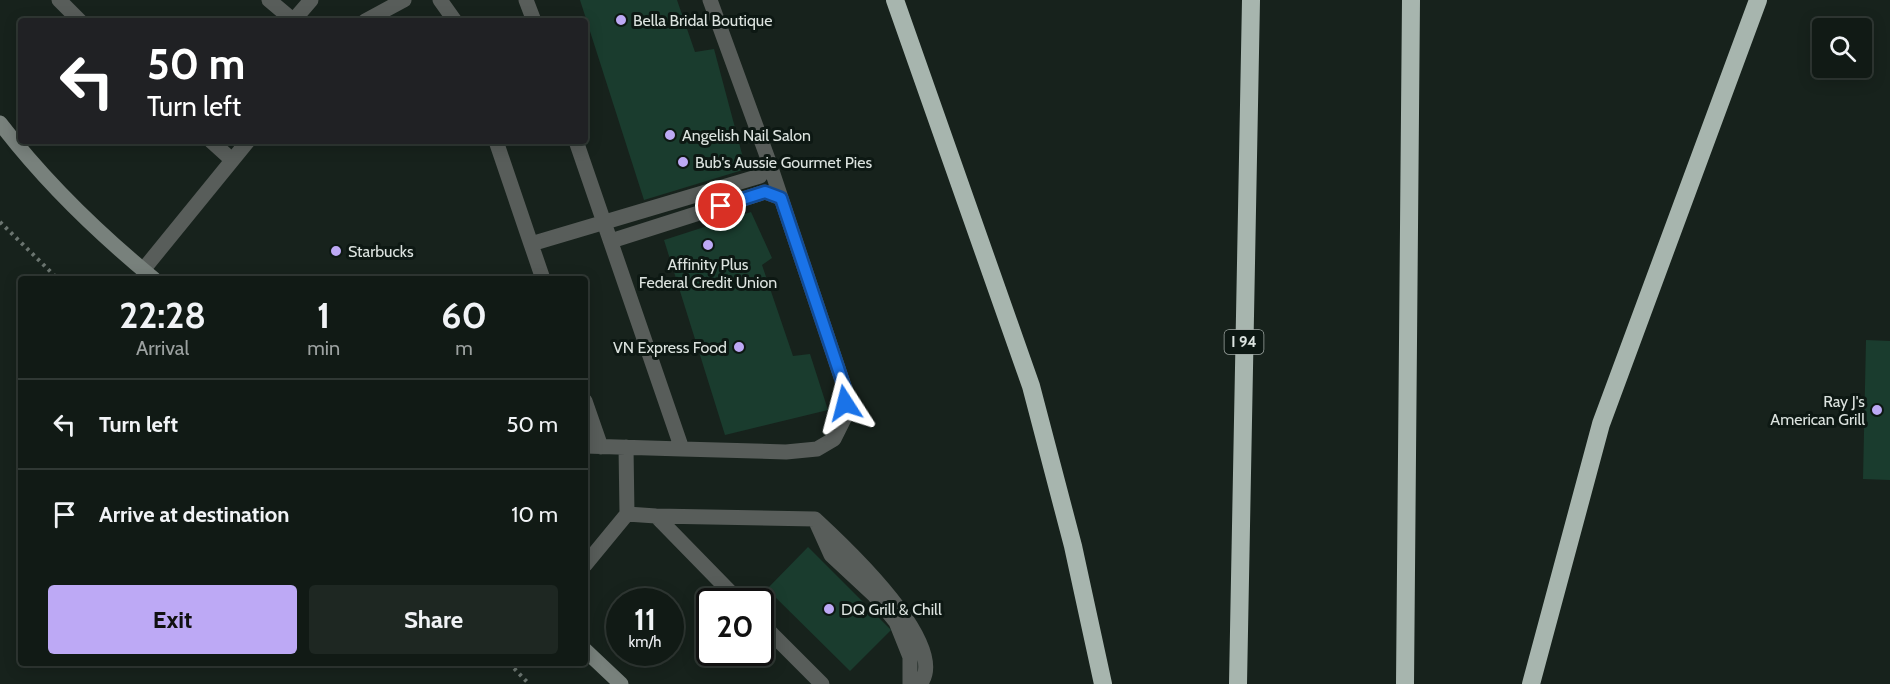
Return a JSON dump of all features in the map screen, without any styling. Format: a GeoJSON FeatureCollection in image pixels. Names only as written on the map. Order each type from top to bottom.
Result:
{"type":"FeatureCollection","features":[{"type":"Feature","properties":{"kind":"highway"},"geometry":{"type":"LineString","coordinates":[[895,0],[1030,386],[1073,546],[1103,684]]}},
{"type":"Feature","properties":{"kind":"highway","name":"I 94"},"geometry":{"type":"LineString","coordinates":[[1238,684],[1251,0]]}},
{"type":"Feature","properties":{"kind":"highway"},"geometry":{"type":"LineString","coordinates":[[1405,684],[1411,0]]}},
{"type":"Feature","properties":{"kind":"highway"},"geometry":{"type":"LineString","coordinates":[[1531,684],[1601,424],[1758,0]]}},
{"type":"Feature","properties":{"kind":"street"},"geometry":{"type":"LineString","coordinates":[[0,123],[45,178],[99,232],[148,274]]}},
{"type":"Feature","properties":{"kind":"street"},"geometry":{"type":"LineString","coordinates":[[588,653],[621,684]]}},
{"type":"Feature","properties":{"kind":"lane"},"geometry":{"type":"LineString","coordinates":[[59,0],[77,18]]}},
{"type":"Feature","properties":{"kind":"lane"},"geometry":{"type":"LineString","coordinates":[[269,0],[290,18]]}},
{"type":"Feature","properties":{"kind":"lane"},"geometry":{"type":"LineString","coordinates":[[296,18],[311,0]]}},
{"type":"Feature","properties":{"kind":"lane"},"geometry":{"type":"LineString","coordinates":[[370,18],[404,0]]}},
{"type":"Feature","properties":{"kind":"lane"},"geometry":{"type":"LineString","coordinates":[[440,0],[453,18]]}},
{"type":"Feature","properties":{"kind":"lane"},"geometry":{"type":"LineString","coordinates":[[526,0],[533,18]]}},
{"type":"Feature","properties":{"kind":"lane"},"geometry":{"type":"LineString","coordinates":[[588,418],[593,446],[786,452],[817,449],[834,439],[845,417],[845,389],[768,159],[710,0]]}},
{"type":"Feature","properties":{"kind":"lane"},"geometry":{"type":"LineString","coordinates":[[214,144],[232,160]]}},
{"type":"Feature","properties":{"kind":"lane"},"geometry":{"type":"LineString","coordinates":[[148,274],[245,144]]}},
{"type":"Feature","properties":{"kind":"lane"},"geometry":{"type":"LineString","coordinates":[[497,144],[542,276]]}},
{"type":"Feature","properties":{"kind":"lane"},"geometry":{"type":"LineString","coordinates":[[577,144],[682,449]]}},
{"type":"Feature","properties":{"kind":"lane"},"geometry":{"type":"LineString","coordinates":[[531,244],[760,176],[768,159]]}},
{"type":"Feature","properties":{"kind":"lane"},"geometry":{"type":"LineString","coordinates":[[611,241],[765,192],[781,198]]}},
{"type":"Feature","properties":{"kind":"lane"},"geometry":{"type":"LineString","coordinates":[[588,561],[627,514],[626,447]]}},
{"type":"Feature","properties":{"kind":"lane"},"geometry":{"type":"LineString","coordinates":[[627,514],[815,519],[844,545],[884,587],[905,615],[922,647],[925,662],[924,679],[920,684]]}},
{"type":"Feature","properties":{"kind":"lane"},"geometry":{"type":"LineString","coordinates":[[656,516],[726,588]]}},
{"type":"Feature","properties":{"kind":"lane"},"geometry":{"type":"LineString","coordinates":[[815,519],[831,555],[874,595],[896,622],[910,657],[910,684]]}},
{"type":"Feature","properties":{"kind":"lane"},"geometry":{"type":"LineString","coordinates":[[774,636],[822,684]]}},
{"type":"Feature","properties":{"kind":"path"},"geometry":{"type":"LineString","coordinates":[[0,222],[55,276]]}},
{"type":"Feature","properties":{"kind":"path"},"geometry":{"type":"LineString","coordinates":[[511,666],[529,684]]}},
{"type":"Feature","properties":{"kind":"building"},"geometry":{"type":"Polygon","coordinates":[[[580,0],[677,0],[695,52],[714,49],[746,169],[644,200],[588,25],[588,18],[586,18],[580,0]]]}},
{"type":"Feature","properties":{"kind":"building"},"geometry":{"type":"Polygon","coordinates":[[[751,212],[772,258],[762,265],[793,356],[810,354],[828,410],[725,435],[664,240],[751,212]]]}},
{"type":"Feature","properties":{"kind":"building","name":"Ray J's American Grill"},"geometry":{"type":"Polygon","coordinates":[[[1866,340],[1890,341],[1890,480],[1863,479],[1866,340]]]}},
{"type":"Feature","properties":{"kind":"building","name":"DQ Grill & Chill"},"geometry":{"type":"Polygon","coordinates":[[[808,547],[891,630],[850,671],[774,596],[774,588],[768,588],[808,547]]]}},
{"type":"Feature","properties":{"kind":"place","name":"Bella Bridal Boutique"},"geometry":{"type":"Point","coordinates":[621,20]}},
{"type":"Feature","properties":{"kind":"place","name":"Angelish Nail Salon"},"geometry":{"type":"Point","coordinates":[670,135]}},
{"type":"Feature","properties":{"kind":"place","name":"Bub's Aussie Gourmet Pies"},"geometry":{"type":"Point","coordinates":[683,162]}},
{"type":"Feature","properties":{"kind":"place","name":"Affinity Plus Federal Credit Union"},"geometry":{"type":"Point","coordinates":[708,245]}},
{"type":"Feature","properties":{"kind":"place","name":"Starbucks"},"geometry":{"type":"Point","coordinates":[336,251]}},
{"type":"Feature","properties":{"kind":"place","name":"VN Express Food"},"geometry":{"type":"Point","coordinates":[739,347]}},
{"type":"Feature","properties":{"kind":"place","name":"Ray J's American Grill"},"geometry":{"type":"Point","coordinates":[1877,410]}},
{"type":"Feature","properties":{"kind":"place","name":"DQ Grill & Chill"},"geometry":{"type":"Point","coordinates":[829,609]}},
{"type":"Feature","properties":{"kind":"route"},"geometry":{"type":"LineString","coordinates":[[721,206],[765,192],[781,198],[845,389],[845,403]]}}]}
